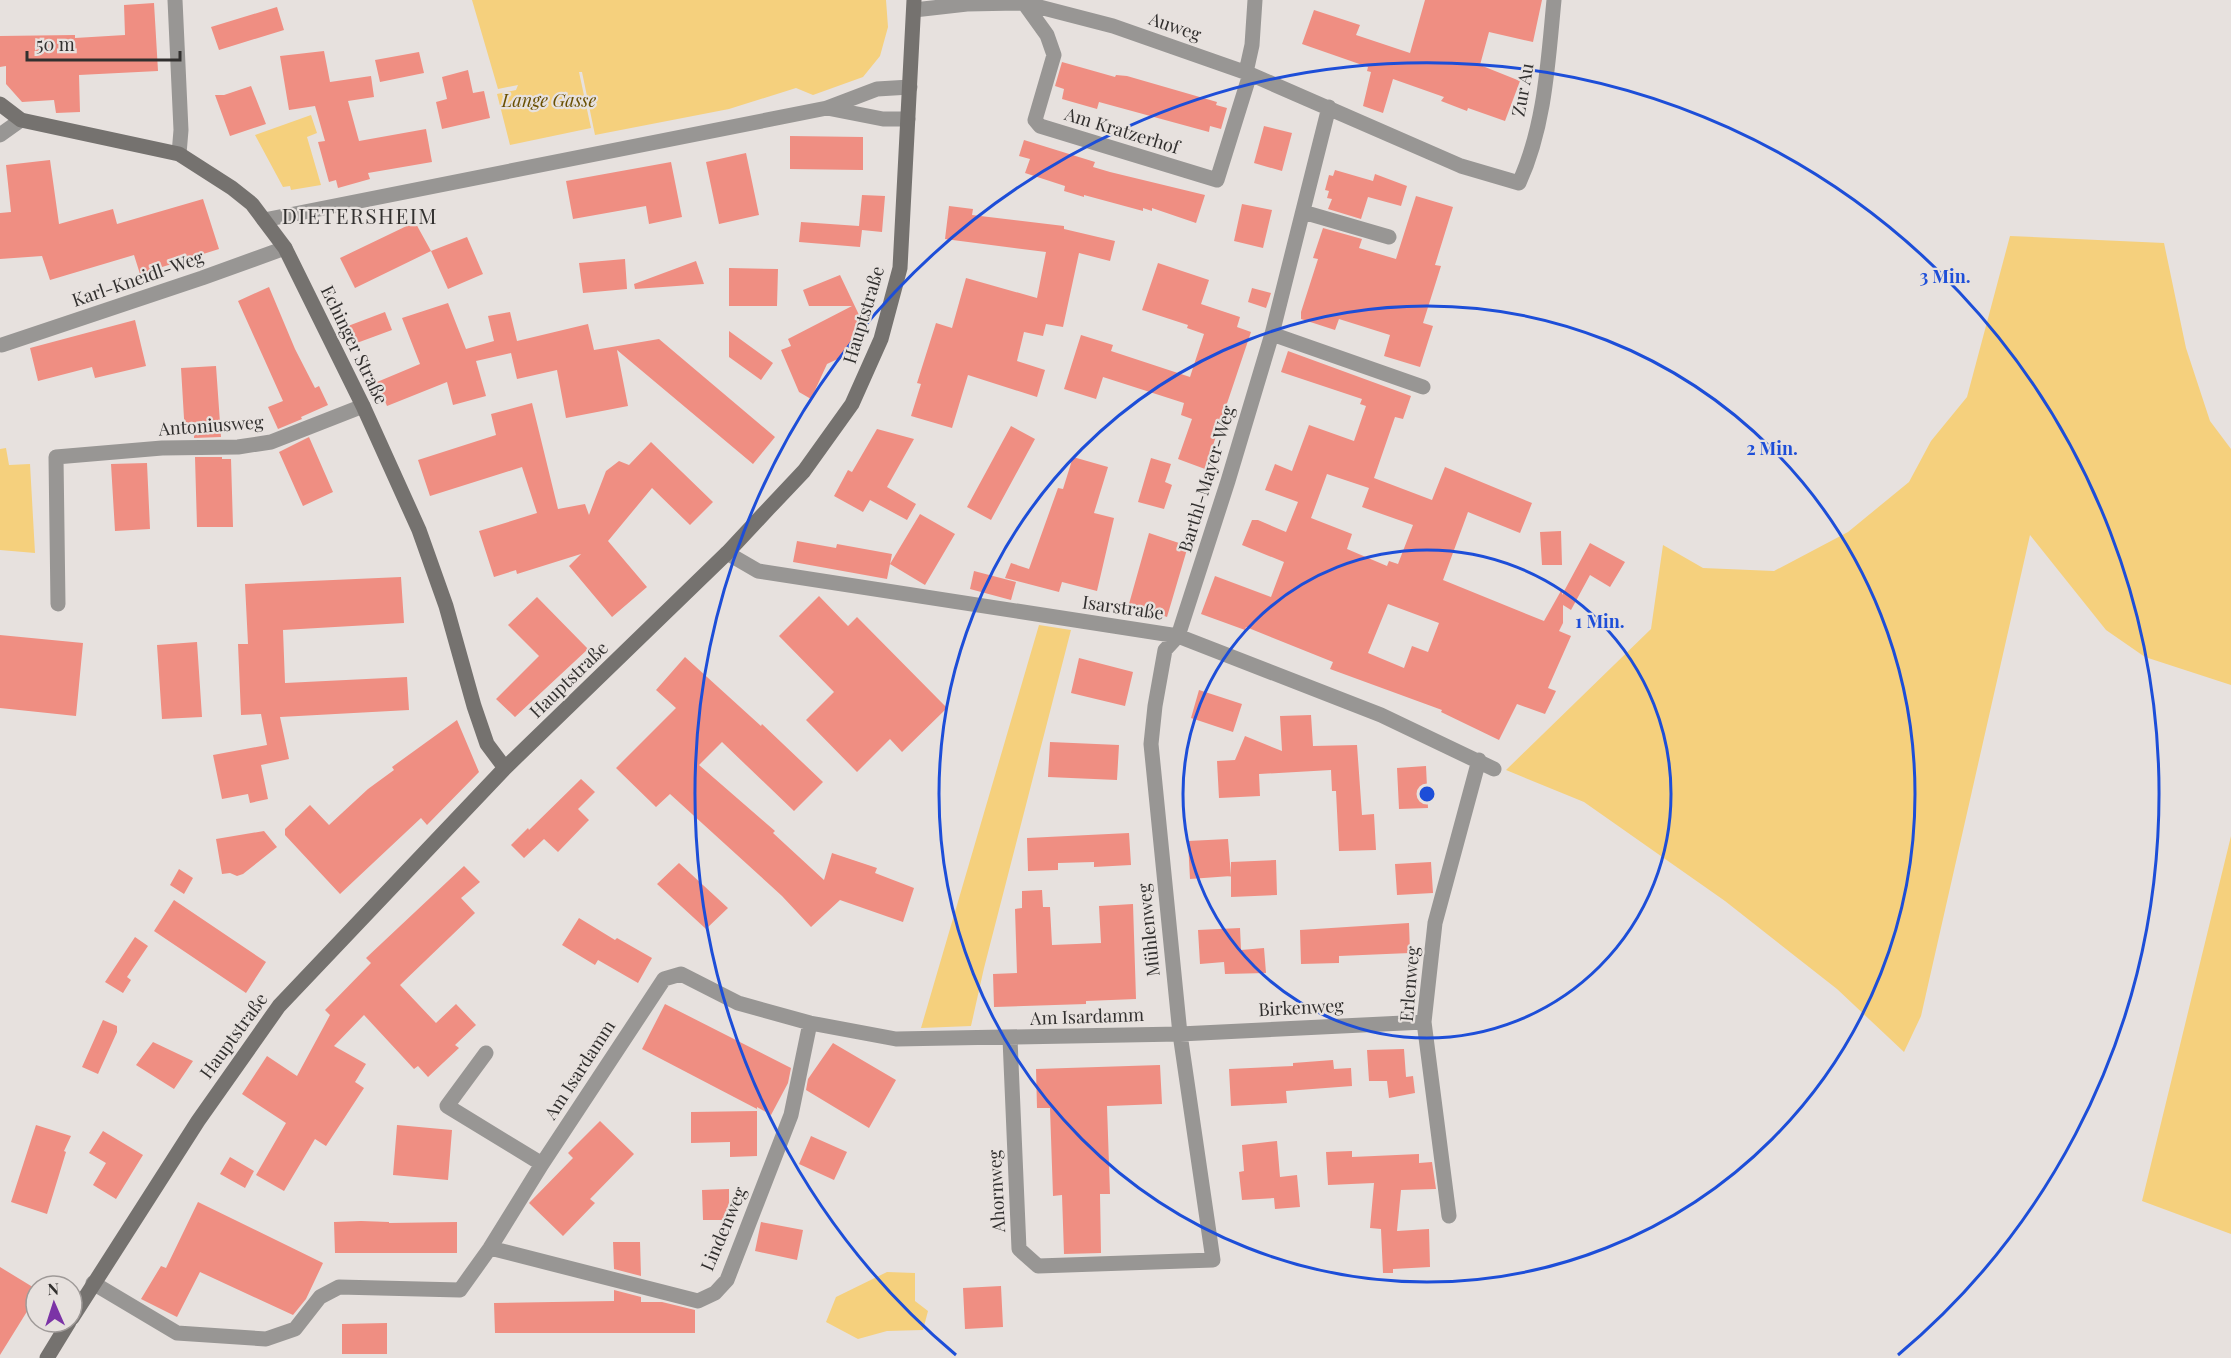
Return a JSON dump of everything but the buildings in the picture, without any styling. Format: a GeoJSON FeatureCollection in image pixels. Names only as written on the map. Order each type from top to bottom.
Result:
{"type":"FeatureCollection","features":[{"type":"Feature","properties":{"kind":"main road","name":"Hauptstraße"},"geometry":{"type":"LineString","coordinates":[[84,1298],[198,1121],[279,1006],[505,768],[727,553],[812,460],[852,404],[881,339],[900,268],[914,5]]}},
{"type":"Feature","properties":{"kind":"main road","name":"Echinger Straße"},"geometry":{"type":"LineString","coordinates":[[0,104],[21,120],[179,154],[232,188],[252,204],[285,248],[363,406],[419,530],[446,606],[487,744],[505,768]]}},
{"type":"Feature","properties":{"kind":"main road"},"geometry":{"type":"LineString","coordinates":[[47,1358],[62,1334]]}},
{"type":"Feature","properties":{"kind":"street"},"geometry":{"type":"LineString","coordinates":[[175,0],[181,130],[179,154]]}},
{"type":"Feature","properties":{"kind":"street"},"geometry":{"type":"LineString","coordinates":[[1248,73],[1255,0]]}},
{"type":"Feature","properties":{"kind":"street","name":"Zur Au"},"geometry":{"type":"LineString","coordinates":[[1519,183],[1530,159],[1546,84],[1554,0]]}},
{"type":"Feature","properties":{"kind":"street","name":"Auweg"},"geometry":{"type":"LineString","coordinates":[[914,5],[1024,3],[1113,26],[1248,73],[1461,166],[1519,183]]}},
{"type":"Feature","properties":{"kind":"street","name":"Am Kratzerhof"},"geometry":{"type":"LineString","coordinates":[[1024,3],[1047,35],[1053,55],[1035,120],[1040,126],[1216,180],[1248,73]]}},
{"type":"Feature","properties":{"kind":"street"},"geometry":{"type":"LineString","coordinates":[[264,220],[827,108],[877,89],[910,87]]}},
{"type":"Feature","properties":{"kind":"street","name":"Barthl-Mayer-Weg"},"geometry":{"type":"LineString","coordinates":[[1178,636],[1272,334],[1329,107]]}},
{"type":"Feature","properties":{"kind":"street"},"geometry":{"type":"LineString","coordinates":[[827,108],[883,119],[908,119]]}},
{"type":"Feature","properties":{"kind":"street"},"geometry":{"type":"LineString","coordinates":[[0,135],[21,120]]}},
{"type":"Feature","properties":{"kind":"street"},"geometry":{"type":"LineString","coordinates":[[1303,212],[1389,237]]}},
{"type":"Feature","properties":{"kind":"street","name":"Karl-Kneidl-Weg"},"geometry":{"type":"LineString","coordinates":[[2,345],[285,248]]}},
{"type":"Feature","properties":{"kind":"street"},"geometry":{"type":"LineString","coordinates":[[1272,334],[1423,387]]}},
{"type":"Feature","properties":{"kind":"street","name":"Antoniusweg"},"geometry":{"type":"LineString","coordinates":[[58,604],[56,457],[162,448],[238,447],[271,442],[363,406]]}},
{"type":"Feature","properties":{"kind":"street","name":"Isarstraße"},"geometry":{"type":"LineString","coordinates":[[727,553],[758,571],[1178,636],[1381,715],[1494,769]]}},
{"type":"Feature","properties":{"kind":"street","name":"Mühlenweg"},"geometry":{"type":"LineString","coordinates":[[1178,636],[1165,650],[1151,744],[1180,1034],[1213,1260]]}},
{"type":"Feature","properties":{"kind":"street","name":"Erlenweg"},"geometry":{"type":"LineString","coordinates":[[1449,1216],[1424,1022],[1435,922],[1479,760]]}},
{"type":"Feature","properties":{"kind":"street","name":"Am Isardamm"},"geometry":{"type":"LineString","coordinates":[[93,1283],[177,1333],[266,1339],[295,1329],[320,1297],[339,1287],[460,1290],[490,1248],[542,1164],[664,979],[681,974],[738,1003],[810,1023],[896,1040],[1180,1034]]}},
{"type":"Feature","properties":{"kind":"street","name":"Birkenweg"},"geometry":{"type":"LineString","coordinates":[[1180,1034],[1424,1022]]}},
{"type":"Feature","properties":{"kind":"street","name":"Lindenweg"},"geometry":{"type":"LineString","coordinates":[[490,1248],[698,1301],[715,1293],[727,1280],[791,1115],[810,1023]]}},
{"type":"Feature","properties":{"kind":"street","name":"Ahornweg"},"geometry":{"type":"LineString","coordinates":[[1010,1039],[1019,1249],[1038,1266],[1213,1260]]}},
{"type":"Feature","properties":{"kind":"street"},"geometry":{"type":"LineString","coordinates":[[486,1053],[447,1106],[542,1164]]}},
{"type":"Feature","properties":{"kind":"green space","name":"Lange Gasse"},"geometry":{"type":"Polygon","coordinates":[[[472,0],[886,0],[888,27],[880,56],[863,77],[813,95],[796,88],[729,109],[595,135],[582,72],[579,72],[591,128],[510,145],[497,94],[516,90],[518,85],[498,89],[472,0]]]}},
{"type":"Feature","properties":{"kind":"green space"},"geometry":{"type":"Polygon","coordinates":[[[311,115],[317,133],[307,137],[321,185],[291,190],[290,186],[283,187],[255,135],[311,115]]]}},
{"type":"Feature","properties":{"kind":"green space"},"geometry":{"type":"Polygon","coordinates":[[[2010,236],[2164,243],[2186,348],[2210,421],[2231,449],[2231,685],[2145,657],[2106,630],[2030,535],[1921,1016],[1904,1052],[1837,989],[1725,901],[1584,802],[1506,770],[1651,629],[1663,545],[1703,568],[1774,571],[1848,532],[1909,482],[1931,441],[1967,397],[2010,236]]]}},
{"type":"Feature","properties":{"kind":"green space"},"geometry":{"type":"Polygon","coordinates":[[[6,448],[9,465],[30,464],[35,553],[0,550],[0,449],[6,448]]]}},
{"type":"Feature","properties":{"kind":"green space"},"geometry":{"type":"Polygon","coordinates":[[[1039,625],[1071,630],[971,1026],[921,1028],[1039,625]]]}},
{"type":"Feature","properties":{"kind":"green space"},"geometry":{"type":"Polygon","coordinates":[[[2231,836],[2231,1234],[2142,1201],[2231,836]]]}},
{"type":"Feature","properties":{"kind":"green space"},"geometry":{"type":"Polygon","coordinates":[[[887,1272],[915,1273],[915,1301],[928,1311],[923,1330],[887,1331],[858,1339],[826,1322],[836,1297],[887,1272]]]}},
{"type":"Feature","properties":{"kind":"district","name":"DIETERSHEIM"},"geometry":{"type":"Point","coordinates":[360,217]}}]}
